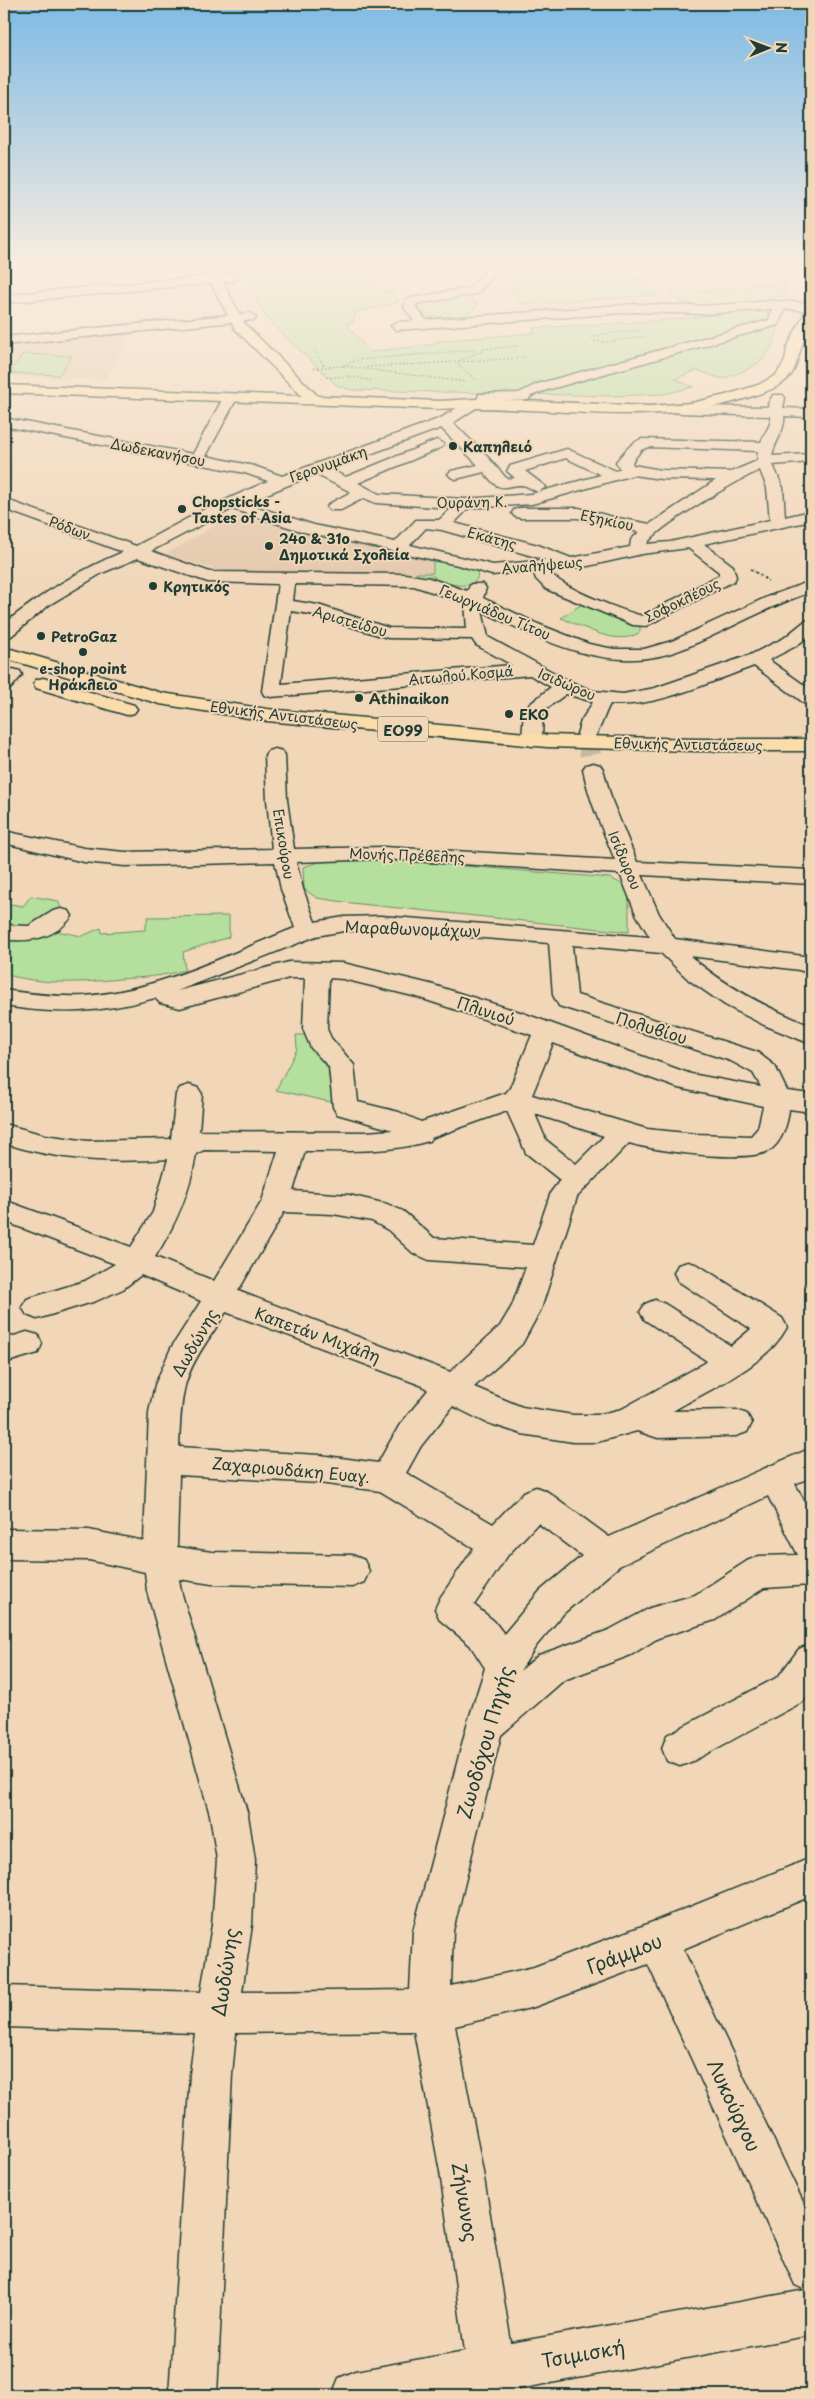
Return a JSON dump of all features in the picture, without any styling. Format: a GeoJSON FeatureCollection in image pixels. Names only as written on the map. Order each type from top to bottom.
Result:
{"type":"FeatureCollection","features":[{"type":"Feature","properties":{"kind":"main road"},"geometry":{"type":"LineString","coordinates":[[289,376],[313,396]]}},
{"type":"Feature","properties":{"kind":"main road"},"geometry":{"type":"LineString","coordinates":[[313,376],[321,387],[313,396]]}},
{"type":"Feature","properties":{"kind":"main road"},"geometry":{"type":"LineString","coordinates":[[557,406],[650,403],[712,393],[760,376]]}},
{"type":"Feature","properties":{"kind":"main road"},"geometry":{"type":"LineString","coordinates":[[4,382],[271,392],[428,404],[511,404],[611,410],[680,409],[740,396],[776,382],[782,376]]}},
{"type":"Feature","properties":{"kind":"main road"},"geometry":{"type":"LineString","coordinates":[[271,392],[284,386],[292,379]]}},
{"type":"Feature","properties":{"kind":"main road"},"geometry":{"type":"LineString","coordinates":[[4,389],[230,398],[313,396],[441,399],[479,403]]}},
{"type":"Feature","properties":{"kind":"main road"},"geometry":{"type":"LineString","coordinates":[[428,404],[436,410],[443,422],[501,411],[509,408],[511,404]]}},
{"type":"Feature","properties":{"kind":"main road","name":"Εθνικής Αντιστάσεως"},"geometry":{"type":"LineString","coordinates":[[4,652],[116,686],[198,705],[318,721],[532,740],[687,745],[811,745]]}},
{"type":"Feature","properties":{"kind":"main road","name":"Εθνικής Αντιστάσεως"},"geometry":{"type":"LineString","coordinates":[[7,677],[176,719],[275,732],[578,760],[811,762]]}},
{"type":"Feature","properties":{"kind":"street","name":"Γερονυμάκη"},"geometry":{"type":"LineString","coordinates":[[4,633],[56,593],[96,569],[134,554],[230,503],[315,468],[443,422],[479,403],[484,397],[522,397],[526,393],[542,387],[579,376]]}},
{"type":"Feature","properties":{"kind":"street"},"geometry":{"type":"LineString","coordinates":[[776,382],[774,390],[778,422],[765,457],[652,529],[638,540],[638,546],[642,549],[659,548],[811,516]]}},
{"type":"Feature","properties":{"kind":"street"},"geometry":{"type":"LineString","coordinates":[[197,460],[230,398]]}},
{"type":"Feature","properties":{"kind":"street"},"geometry":{"type":"LineString","coordinates":[[680,409],[789,404],[811,408]]}},
{"type":"Feature","properties":{"kind":"street"},"geometry":{"type":"LineString","coordinates":[[777,405],[811,413]]}},
{"type":"Feature","properties":{"kind":"street","name":"Δωδεκανήσου"},"geometry":{"type":"LineString","coordinates":[[4,422],[258,472],[282,481]]}},
{"type":"Feature","properties":{"kind":"street"},"geometry":{"type":"LineString","coordinates":[[443,422],[503,483],[528,480]]}},
{"type":"Feature","properties":{"kind":"street"},"geometry":{"type":"LineString","coordinates":[[732,477],[702,474],[642,474],[632,471],[625,466],[625,459],[636,447],[646,442],[765,457],[811,458]]}},
{"type":"Feature","properties":{"kind":"street"},"geometry":{"type":"LineString","coordinates":[[344,484],[437,444]]}},
{"type":"Feature","properties":{"kind":"street"},"geometry":{"type":"LineString","coordinates":[[549,495],[514,471],[515,469],[567,453],[615,476]]}},
{"type":"Feature","properties":{"kind":"street"},"geometry":{"type":"LineString","coordinates":[[765,457],[775,488],[778,523]]}},
{"type":"Feature","properties":{"kind":"street"},"geometry":{"type":"LineString","coordinates":[[456,474],[488,467]]}},
{"type":"Feature","properties":{"kind":"street","name":"Ουράνη Κ."},"geometry":{"type":"LineString","coordinates":[[315,468],[361,492],[390,500],[465,504],[506,502],[549,495],[632,471]]}},
{"type":"Feature","properties":{"kind":"street"},"geometry":{"type":"LineString","coordinates":[[574,487],[587,509],[585,514]]}},
{"type":"Feature","properties":{"kind":"street"},"geometry":{"type":"LineString","coordinates":[[335,506],[361,492]]}},
{"type":"Feature","properties":{"kind":"street","name":"Εξηκίου"},"geometry":{"type":"LineString","coordinates":[[506,502],[516,513],[585,514],[611,522],[652,529]]}},
{"type":"Feature","properties":{"kind":"street","name":"Αναλήψεως"},"geometry":{"type":"LineString","coordinates":[[230,503],[303,527],[461,561],[492,570],[569,564],[642,549]]}},
{"type":"Feature","properties":{"kind":"street","name":"Ρόδων"},"geometry":{"type":"LineString","coordinates":[[4,504],[134,554]]}},
{"type":"Feature","properties":{"kind":"street","name":"Εκάτης"},"geometry":{"type":"LineString","coordinates":[[442,525],[465,504]]}},
{"type":"Feature","properties":{"kind":"street"},"geometry":{"type":"LineString","coordinates":[[399,547],[422,523],[442,525]]}},
{"type":"Feature","properties":{"kind":"street","name":"Εκάτης"},"geometry":{"type":"LineString","coordinates":[[442,525],[532,549],[554,556],[569,564]]}},
{"type":"Feature","properties":{"kind":"street","name":"Σοφοκλέους"},"geometry":{"type":"LineString","coordinates":[[540,567],[546,580],[564,592],[640,621],[646,621],[728,577],[727,570],[691,542]]}},
{"type":"Feature","properties":{"kind":"street","name":"Γερονυμάκη"},"geometry":{"type":"LineString","coordinates":[[4,648],[57,603],[110,572],[134,554]]}},
{"type":"Feature","properties":{"kind":"street","name":"Γεωργιάδου Τίτου"},"geometry":{"type":"LineString","coordinates":[[134,554],[208,577],[409,580],[443,588],[518,623],[572,645],[601,653],[629,655],[656,652],[679,644],[773,600],[809,588]]}},
{"type":"Feature","properties":{"kind":"street"},"geometry":{"type":"LineString","coordinates":[[564,592],[589,569],[588,561]]}},
{"type":"Feature","properties":{"kind":"street"},"geometry":{"type":"LineString","coordinates":[[476,634],[474,601],[478,587],[492,570]]}},
{"type":"Feature","properties":{"kind":"street"},"geometry":{"type":"LineString","coordinates":[[284,605],[287,579]]}},
{"type":"Feature","properties":{"kind":"street","name":"Αριστείδου"},"geometry":{"type":"LineString","coordinates":[[284,605],[312,609],[388,633],[476,634]]}},
{"type":"Feature","properties":{"kind":"street","name":"Αιτωλού Κοσμά"},"geometry":{"type":"LineString","coordinates":[[284,605],[271,692],[531,669]]}},
{"type":"Feature","properties":{"kind":"street","name":"Ισιδώρου"},"geometry":{"type":"LineString","coordinates":[[476,634],[485,643],[564,686],[604,699],[631,700],[659,693],[756,659],[790,642],[811,625]]}},
{"type":"Feature","properties":{"kind":"street"},"geometry":{"type":"LineString","coordinates":[[756,659],[811,700]]}},
{"type":"Feature","properties":{"kind":"street"},"geometry":{"type":"LineString","coordinates":[[532,740],[534,710],[564,686]]}},
{"type":"Feature","properties":{"kind":"street"},"geometry":{"type":"LineString","coordinates":[[587,734],[591,721],[604,699]]}},
{"type":"Feature","properties":{"kind":"street","name":"Επικούρου"},"geometry":{"type":"LineString","coordinates":[[276,755],[278,814],[284,855],[297,905],[308,931]]}},
{"type":"Feature","properties":{"kind":"street","name":"Ισίδωρου"},"geometry":{"type":"LineString","coordinates":[[593,768],[597,790],[628,866],[651,920],[669,947],[694,970],[735,999],[770,1018],[811,1036]]}},
{"type":"Feature","properties":{"kind":"street","name":"Μονής Πρέβελης"},"geometry":{"type":"LineString","coordinates":[[4,837],[84,855],[124,859],[391,854],[628,866],[756,876],[811,877]]}},
{"type":"Feature","properties":{"kind":"street"},"geometry":{"type":"LineString","coordinates":[[4,932],[33,934],[45,930],[61,916]]}},
{"type":"Feature","properties":{"kind":"street","name":"Μαραθωνομάχων"},"geometry":{"type":"LineString","coordinates":[[4,998],[34,1004],[73,1005],[128,998],[160,989],[308,931],[327,926],[372,924],[560,937],[669,947],[809,964]]}},
{"type":"Feature","properties":{"kind":"street","name":"Πολυβίου"},"geometry":{"type":"LineString","coordinates":[[560,937],[565,995],[568,1000],[722,1049],[754,1062],[763,1067],[770,1077],[776,1099]]}},
{"type":"Feature","properties":{"kind":"street"},"geometry":{"type":"LineString","coordinates":[[317,969],[314,1029],[320,1042],[342,1065],[346,1107],[353,1111],[401,1121],[420,1134]]}},
{"type":"Feature","properties":{"kind":"street","name":"Πλινιού"},"geometry":{"type":"LineString","coordinates":[[160,989],[169,998],[180,1000],[280,972],[317,969],[343,970],[382,979],[546,1030],[678,1079],[720,1090],[776,1099],[811,1102]]}},
{"type":"Feature","properties":{"kind":"street"},"geometry":{"type":"LineString","coordinates":[[4,1133],[63,1149],[139,1151],[184,1148],[201,1140],[379,1141],[420,1134],[515,1099],[521,1092],[546,1030]]}},
{"type":"Feature","properties":{"kind":"street"},"geometry":{"type":"LineString","coordinates":[[37,1307],[96,1289],[123,1274],[145,1250],[172,1201],[184,1148],[189,1094]]}},
{"type":"Feature","properties":{"kind":"street"},"geometry":{"type":"LineString","coordinates":[[515,1099],[662,1142],[754,1146],[763,1142],[768,1135],[774,1119],[776,1099]]}},
{"type":"Feature","properties":{"kind":"street"},"geometry":{"type":"LineString","coordinates":[[515,1099],[535,1146],[577,1179]]}},
{"type":"Feature","properties":{"kind":"street","name":"Ζαχαριουδάκη Ευαγ."},"geometry":{"type":"LineString","coordinates":[[163,1460],[319,1469],[386,1478],[422,1419],[449,1390],[488,1358],[511,1335],[526,1309],[561,1201],[577,1179],[624,1132]]}},
{"type":"Feature","properties":{"kind":"street","name":"Δωδώνης"},"geometry":{"type":"LineString","coordinates":[[193,2395],[206,2132],[218,2013],[235,1889],[234,1838],[164,1590],[160,1559],[165,1412],[174,1374],[189,1345],[221,1297],[276,1201],[294,1141]]}},
{"type":"Feature","properties":{"kind":"street"},"geometry":{"type":"LineString","coordinates":[[276,1201],[349,1207],[385,1214],[429,1249],[544,1257]]}},
{"type":"Feature","properties":{"kind":"street","name":"Καπετάν Μιχάλη"},"geometry":{"type":"LineString","coordinates":[[4,1210],[99,1245],[145,1250],[221,1297],[434,1376],[449,1390],[512,1418],[551,1426],[606,1427],[635,1417],[731,1361],[750,1348],[772,1327],[688,1273]]}},
{"type":"Feature","properties":{"kind":"street"},"geometry":{"type":"LineString","coordinates":[[655,1312],[731,1361]]}},
{"type":"Feature","properties":{"kind":"street"},"geometry":{"type":"LineString","coordinates":[[635,1417],[658,1425],[736,1423]]}},
{"type":"Feature","properties":{"kind":"street","name":"Ζωοδόχου Πηγής"},"geometry":{"type":"LineString","coordinates":[[431,2010],[429,1960],[433,1931],[485,1725],[504,1665],[524,1634],[552,1602],[607,1556],[652,1533],[811,1462]]}},
{"type":"Feature","properties":{"kind":"street"},"geometry":{"type":"LineString","coordinates":[[386,1478],[496,1544]]}},
{"type":"Feature","properties":{"kind":"street"},"geometry":{"type":"LineString","coordinates":[[776,1479],[811,1547]]}},
{"type":"Feature","properties":{"kind":"street"},"geometry":{"type":"LineString","coordinates":[[504,1665],[482,1634],[452,1609],[496,1544],[536,1502],[607,1556]]}},
{"type":"Feature","properties":{"kind":"street"},"geometry":{"type":"LineString","coordinates":[[4,1544],[55,1542],[89,1545],[212,1568],[352,1571]]}},
{"type":"Feature","properties":{"kind":"street"},"geometry":{"type":"LineString","coordinates":[[485,1725],[552,1667],[619,1643],[650,1624],[703,1609],[758,1572],[786,1572],[811,1569]]}},
{"type":"Feature","properties":{"kind":"street"},"geometry":{"type":"LineString","coordinates":[[680,1748],[791,1689],[811,1661]]}},
{"type":"Feature","properties":{"kind":"street","name":"Γράμμου"},"geometry":{"type":"LineString","coordinates":[[4,2007],[218,2013],[431,2010],[483,2000],[534,1987],[658,1940],[811,1877]]}},
{"type":"Feature","properties":{"kind":"street","name":"Λυκούργου"},"geometry":{"type":"LineString","coordinates":[[658,1940],[811,2269]]}},
{"type":"Feature","properties":{"kind":"street","name":"Ζήνωνος"},"geometry":{"type":"LineString","coordinates":[[431,2010],[457,2142],[493,2382]]}},
{"type":"Feature","properties":{"kind":"street","name":"Τσιμισκή"},"geometry":{"type":"LineString","coordinates":[[356,2395],[493,2382],[811,2312]]}},
{"type":"Feature","properties":{"kind":"path"},"geometry":{"type":"LineString","coordinates":[[316,379],[348,376],[373,381]]}},
{"type":"Feature","properties":{"kind":"path"},"geometry":{"type":"LineString","coordinates":[[422,376],[481,385],[471,376]]}},
{"type":"Feature","properties":{"kind":"shaded area"},"geometry":{"type":"Polygon","coordinates":[[[4,376],[107,376],[105,380],[4,376]]]}},
{"type":"Feature","properties":{"kind":"shaded area","name":"24ο & 31ο Δημοτικά Σχολεία"},"geometry":{"type":"Polygon","coordinates":[[[234,514],[323,538],[433,561],[433,573],[229,574],[166,554],[234,514]]]}},
{"type":"Feature","properties":{"kind":"green space"},"geometry":{"type":"Polygon","coordinates":[[[327,376],[682,376],[675,379],[693,387],[664,394],[614,396],[352,390],[338,386],[327,376]]]}},
{"type":"Feature","properties":{"kind":"green space"},"geometry":{"type":"Polygon","coordinates":[[[714,376],[730,376],[722,379],[714,376]]]}},
{"type":"Feature","properties":{"kind":"green space"},"geometry":{"type":"Polygon","coordinates":[[[403,551],[466,564],[478,570],[477,579],[473,583],[463,585],[435,579],[434,576],[415,577],[415,573],[433,573],[433,561],[400,554],[403,551]]]}},
{"type":"Feature","properties":{"kind":"green space"},"geometry":{"type":"Polygon","coordinates":[[[585,602],[640,625],[640,632],[621,638],[611,637],[561,618],[585,602]]]}},
{"type":"Feature","properties":{"kind":"green space"},"geometry":{"type":"Polygon","coordinates":[[[354,860],[404,861],[610,878],[626,886],[629,892],[629,932],[351,903],[317,898],[304,889],[303,867],[319,862],[354,860]]]}},
{"type":"Feature","properties":{"kind":"green space"},"geometry":{"type":"Polygon","coordinates":[[[31,896],[58,901],[61,908],[51,930],[82,936],[101,928],[102,933],[145,930],[148,917],[229,916],[229,937],[183,952],[185,970],[160,975],[61,982],[18,978],[4,974],[4,903],[23,906],[31,896]]]}},
{"type":"Feature","properties":{"kind":"green space"},"geometry":{"type":"Polygon","coordinates":[[[296,1035],[307,1035],[333,1061],[335,1103],[276,1090],[297,1049],[296,1035]]]}},
{"type":"Feature","properties":{"kind":"tunnel"},"geometry":{"type":"LineString","coordinates":[[587,734],[593,769]]}},
{"type":"Feature","properties":{"kind":"place","name":"Καπηλειό"},"geometry":{"type":"Point","coordinates":[453,446]}},
{"type":"Feature","properties":{"kind":"place","name":"Chopsticks - Tastes of Asia"},"geometry":{"type":"Point","coordinates":[182,509]}},
{"type":"Feature","properties":{"kind":"place","name":"24ο & 31ο Δημοτικά Σχολεία"},"geometry":{"type":"Point","coordinates":[269,546]}},
{"type":"Feature","properties":{"kind":"place","name":"Κρητικός"},"geometry":{"type":"Point","coordinates":[153,586]}},
{"type":"Feature","properties":{"kind":"place","name":"PetroGaz"},"geometry":{"type":"Point","coordinates":[41,636]}},
{"type":"Feature","properties":{"kind":"place","name":"e-shop point Ηράκλειο"},"geometry":{"type":"Point","coordinates":[83,652]}},
{"type":"Feature","properties":{"kind":"place","name":"Athinaikon"},"geometry":{"type":"Point","coordinates":[359,698]}},
{"type":"Feature","properties":{"kind":"place","name":"EKO"},"geometry":{"type":"Point","coordinates":[509,714]}}]}
